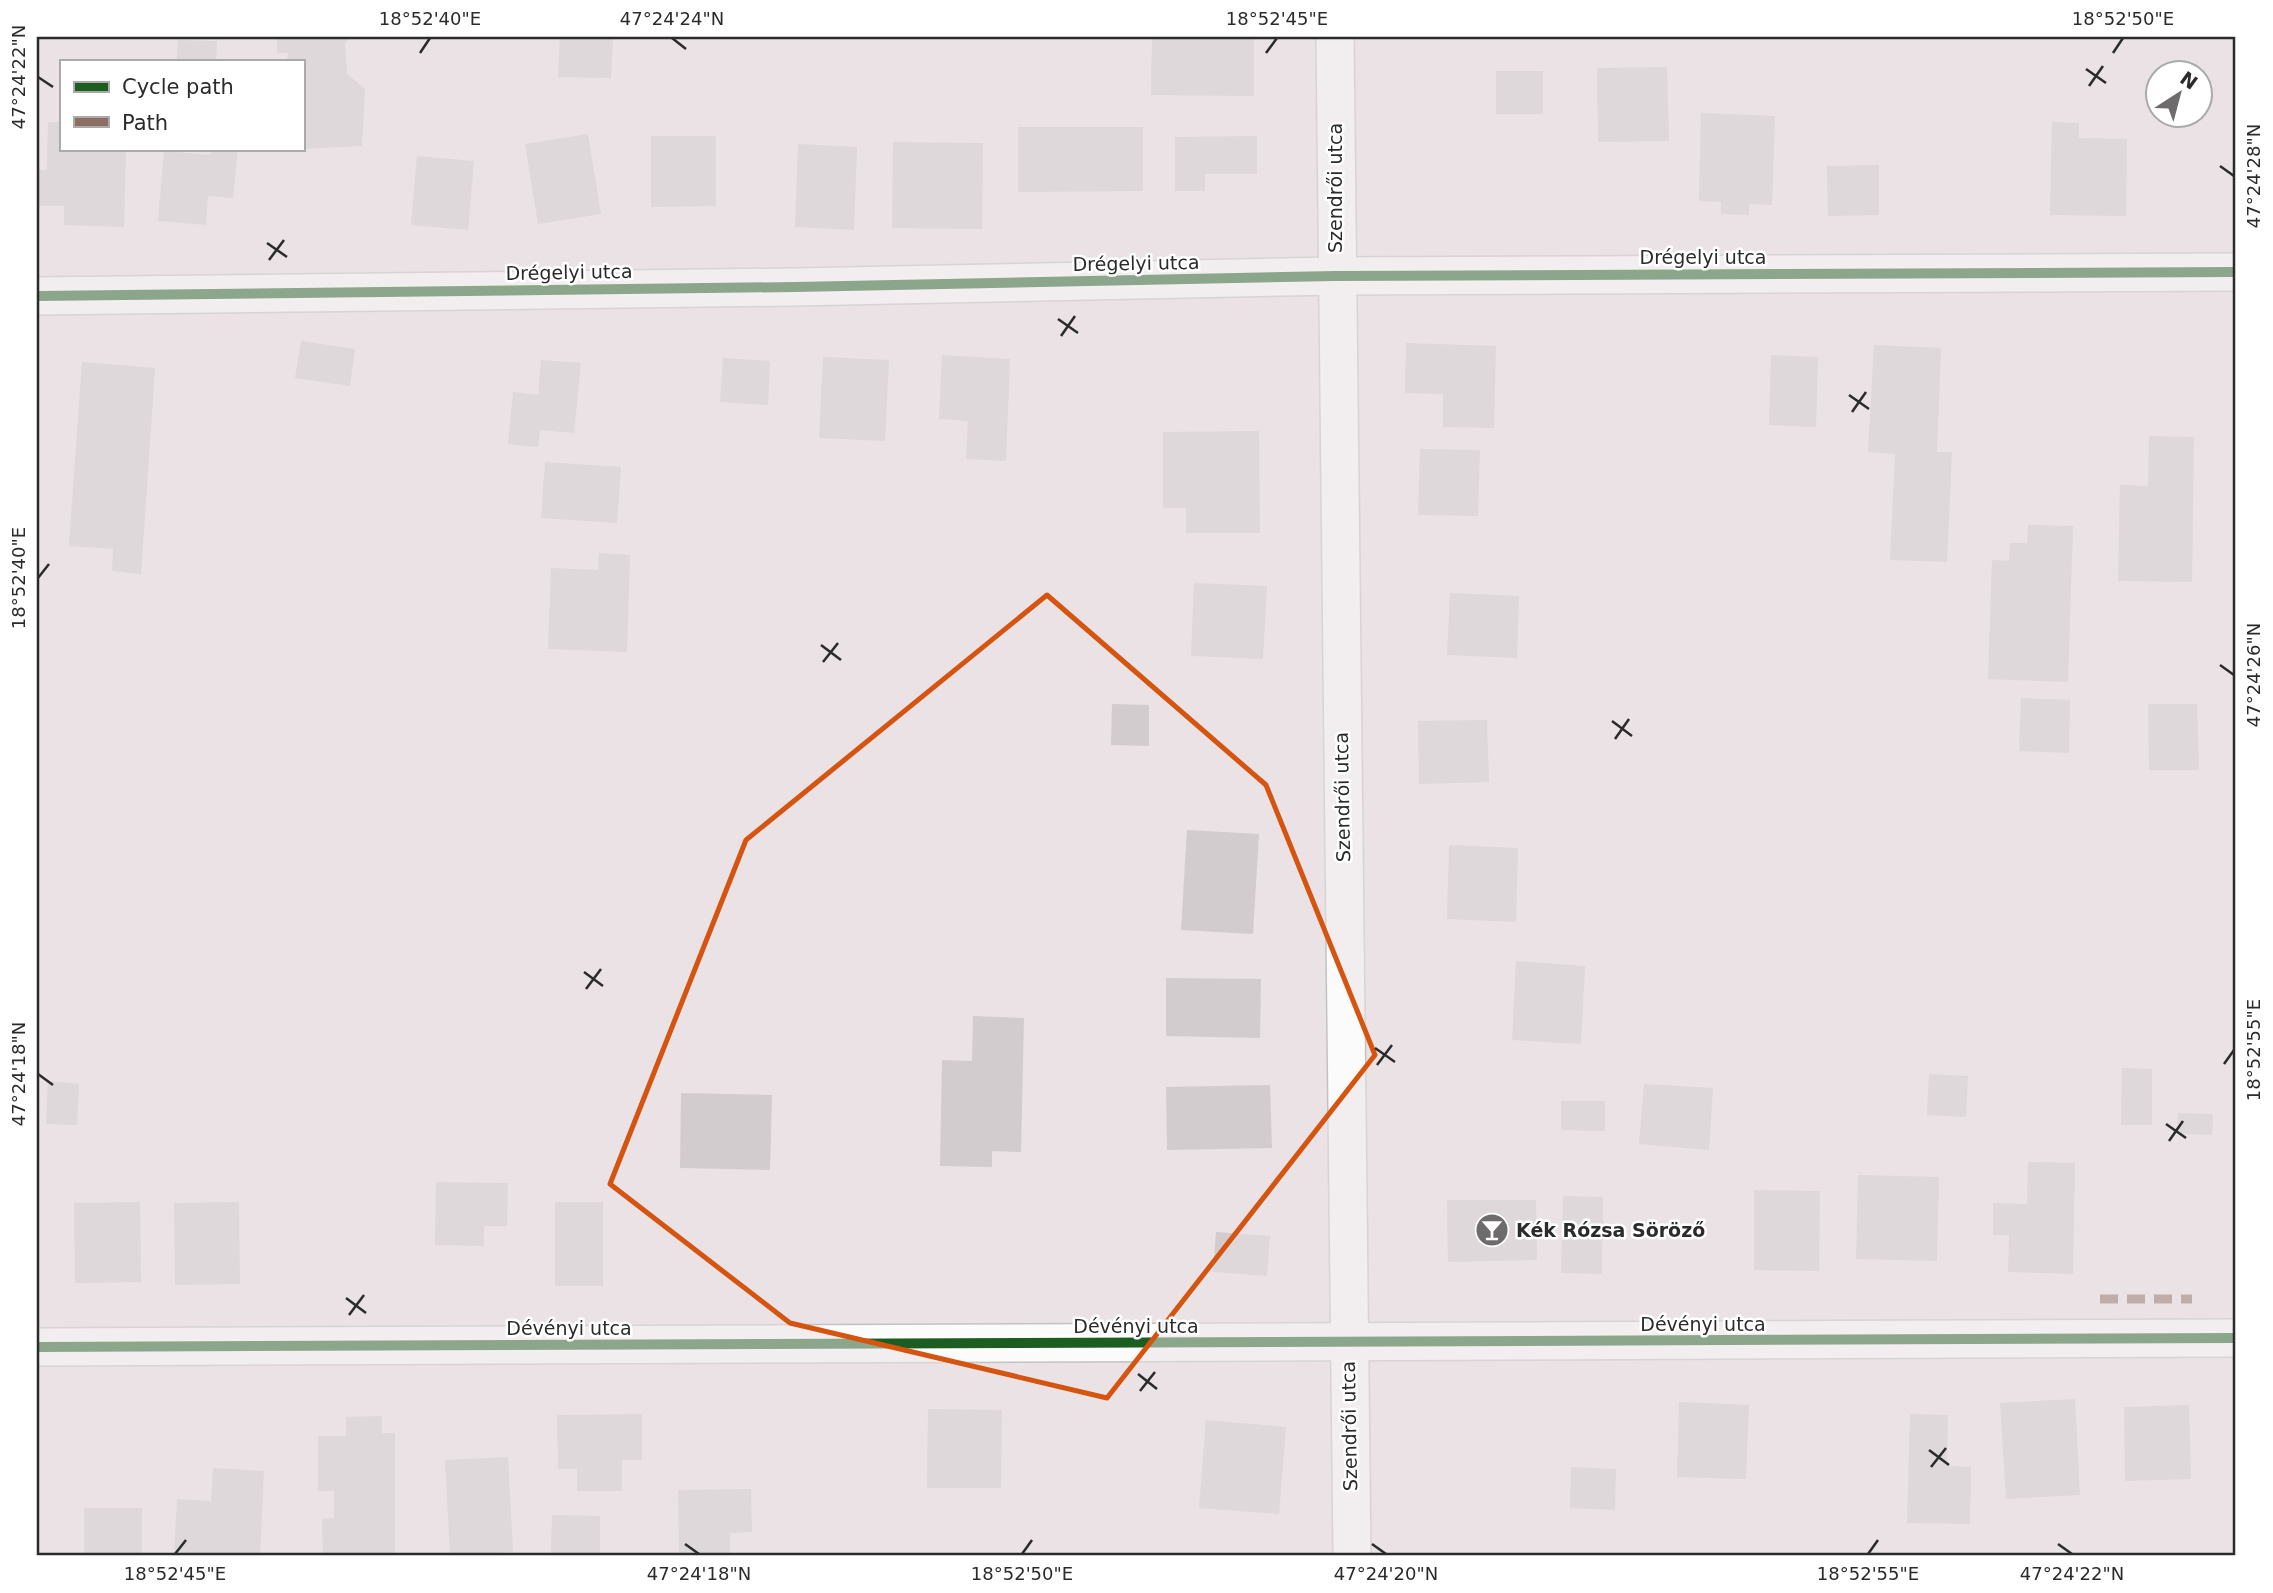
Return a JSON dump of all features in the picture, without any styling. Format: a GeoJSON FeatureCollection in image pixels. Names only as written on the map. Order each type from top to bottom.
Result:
{"type":"FeatureCollection","features":[{"type":"Feature","properties":{"kind":"street","name":"Szendrői utca"},"geometry":{"type":"LineString","coordinates":[[1335,37],[1335,276],[1352,1556]]}},
{"type":"Feature","properties":{"kind":"street","name":"Drégelyi utca"},"geometry":{"type":"LineString","coordinates":[[37,296],[809,287],[1335,276],[2236,272]]}},
{"type":"Feature","properties":{"kind":"street","name":"Dévényi utca"},"geometry":{"type":"LineString","coordinates":[[37,1347],[2236,1338]]}},
{"type":"Feature","properties":{"kind":"highlighted area"},"geometry":{"type":"Polygon","coordinates":[[[1047,595],[1266,785],[1375,1055],[1107,1398],[790,1323],[610,1184],[746,840],[1047,595]]]}},
{"type":"Feature","properties":{"kind":"building"},"geometry":{"type":"Polygon","coordinates":[[[277,37],[350,37],[345,43],[347,74],[365,89],[362,146],[304,149],[304,60],[287,60],[288,53],[277,53],[277,37]]]}},
{"type":"Feature","properties":{"kind":"building"},"geometry":{"type":"Polygon","coordinates":[[[560,37],[613,37],[611,78],[558,77],[560,37]]]}},
{"type":"Feature","properties":{"kind":"building"},"geometry":{"type":"Polygon","coordinates":[[[1152,37],[1254,37],[1254,96],[1151,95],[1152,37]]]}},
{"type":"Feature","properties":{"kind":"building"},"geometry":{"type":"Polygon","coordinates":[[[178,40],[217,41],[216,60],[177,60],[178,40]]]}},
{"type":"Feature","properties":{"kind":"building"},"geometry":{"type":"Polygon","coordinates":[[[1667,67],[1669,141],[1598,142],[1597,68],[1667,67]]]}},
{"type":"Feature","properties":{"kind":"building"},"geometry":{"type":"Polygon","coordinates":[[[1496,71],[1543,71],[1543,114],[1496,114],[1496,71]]]}},
{"type":"Feature","properties":{"kind":"building"},"geometry":{"type":"Polygon","coordinates":[[[1701,113],[1775,116],[1772,205],[1749,204],[1749,215],[1721,214],[1721,202],[1699,201],[1701,113]]]}},
{"type":"Feature","properties":{"kind":"building"},"geometry":{"type":"Polygon","coordinates":[[[48,122],[60,122],[60,150],[126,150],[124,227],[64,225],[64,206],[37,206],[37,170],[47,170],[48,122]]]}},
{"type":"Feature","properties":{"kind":"building"},"geometry":{"type":"Polygon","coordinates":[[[2052,122],[2079,123],[2079,138],[2127,139],[2126,216],[2050,215],[2052,122]]]}},
{"type":"Feature","properties":{"kind":"building"},"geometry":{"type":"Polygon","coordinates":[[[1018,127],[1143,127],[1143,191],[1018,192],[1018,127]]]}},
{"type":"Feature","properties":{"kind":"building"},"geometry":{"type":"Polygon","coordinates":[[[588,134],[601,214],[538,224],[525,144],[588,134]]]}},
{"type":"Feature","properties":{"kind":"building"},"geometry":{"type":"Polygon","coordinates":[[[651,136],[716,136],[716,206],[651,207],[651,136]]]}},
{"type":"Feature","properties":{"kind":"building"},"geometry":{"type":"Polygon","coordinates":[[[1257,136],[1257,174],[1205,174],[1205,191],[1175,191],[1175,137],[1257,136]]]}},
{"type":"Feature","properties":{"kind":"building"},"geometry":{"type":"Polygon","coordinates":[[[893,142],[983,143],[982,229],[892,228],[893,142]]]}},
{"type":"Feature","properties":{"kind":"building"},"geometry":{"type":"Polygon","coordinates":[[[798,144],[857,147],[854,230],[795,227],[798,144]]]}},
{"type":"Feature","properties":{"kind":"building"},"geometry":{"type":"Polygon","coordinates":[[[210,150],[238,150],[233,198],[208,196],[206,225],[158,221],[164,151],[210,155],[210,150]]]}},
{"type":"Feature","properties":{"kind":"building"},"geometry":{"type":"Polygon","coordinates":[[[417,156],[474,161],[468,230],[411,225],[417,156]]]}},
{"type":"Feature","properties":{"kind":"building"},"geometry":{"type":"Polygon","coordinates":[[[1879,165],[1879,215],[1828,216],[1827,166],[1879,165]]]}},
{"type":"Feature","properties":{"kind":"building"},"geometry":{"type":"Polygon","coordinates":[[[301,341],[355,349],[350,386],[295,378],[301,341]]]}},
{"type":"Feature","properties":{"kind":"building"},"geometry":{"type":"Polygon","coordinates":[[[1406,343],[1496,346],[1494,428],[1443,427],[1443,394],[1405,393],[1406,343]]]}},
{"type":"Feature","properties":{"kind":"building"},"geometry":{"type":"Polygon","coordinates":[[[1874,345],[1941,348],[1937,452],[1952,452],[1947,562],[1890,560],[1895,454],[1868,452],[1874,345]]]}},
{"type":"Feature","properties":{"kind":"building"},"geometry":{"type":"Polygon","coordinates":[[[942,355],[1010,359],[1006,461],[966,459],[968,421],[939,419],[942,355]]]}},
{"type":"Feature","properties":{"kind":"building"},"geometry":{"type":"Polygon","coordinates":[[[1771,355],[1818,357],[1816,427],[1769,425],[1771,355]]]}},
{"type":"Feature","properties":{"kind":"building"},"geometry":{"type":"Polygon","coordinates":[[[823,357],[889,360],[885,441],[819,438],[823,357]]]}},
{"type":"Feature","properties":{"kind":"building"},"geometry":{"type":"Polygon","coordinates":[[[723,358],[770,361],[768,405],[720,402],[723,358]]]}},
{"type":"Feature","properties":{"kind":"building"},"geometry":{"type":"Polygon","coordinates":[[[541,360],[581,363],[574,433],[540,430],[538,447],[508,444],[513,392],[538,395],[541,360]]]}},
{"type":"Feature","properties":{"kind":"building"},"geometry":{"type":"Polygon","coordinates":[[[82,362],[155,368],[141,574],[112,571],[113,549],[69,546],[82,362]]]}},
{"type":"Feature","properties":{"kind":"building"},"geometry":{"type":"Polygon","coordinates":[[[1259,431],[1260,533],[1186,533],[1186,508],[1163,508],[1163,432],[1259,431]]]}},
{"type":"Feature","properties":{"kind":"building"},"geometry":{"type":"Polygon","coordinates":[[[2149,436],[2194,437],[2192,582],[2118,581],[2120,485],[2148,486],[2149,436]]]}},
{"type":"Feature","properties":{"kind":"building"},"geometry":{"type":"Polygon","coordinates":[[[1420,449],[1480,450],[1478,516],[1418,515],[1420,449]]]}},
{"type":"Feature","properties":{"kind":"building"},"geometry":{"type":"Polygon","coordinates":[[[545,462],[621,467],[617,523],[541,518],[545,462]]]}},
{"type":"Feature","properties":{"kind":"building"},"geometry":{"type":"Polygon","coordinates":[[[2028,525],[2073,526],[2068,682],[1988,679],[1992,560],[2009,561],[2010,543],[2027,543],[2028,525]]]}},
{"type":"Feature","properties":{"kind":"building"},"geometry":{"type":"Polygon","coordinates":[[[599,553],[630,555],[627,652],[548,649],[551,568],[598,570],[599,553]]]}},
{"type":"Feature","properties":{"kind":"building"},"geometry":{"type":"Polygon","coordinates":[[[1194,583],[1267,586],[1263,659],[1191,656],[1194,583]]]}},
{"type":"Feature","properties":{"kind":"building"},"geometry":{"type":"Polygon","coordinates":[[[1450,593],[1519,596],[1517,658],[1447,655],[1450,593]]]}},
{"type":"Feature","properties":{"kind":"building"},"geometry":{"type":"Polygon","coordinates":[[[2021,698],[2070,700],[2069,753],[2019,751],[2021,698]]]}},
{"type":"Feature","properties":{"kind":"building"},"geometry":{"type":"Polygon","coordinates":[[[1112,704],[1149,705],[1149,746],[1111,745],[1112,704]]]}},
{"type":"Feature","properties":{"kind":"building"},"geometry":{"type":"Polygon","coordinates":[[[2148,704],[2197,704],[2199,770],[2149,770],[2148,704]]]}},
{"type":"Feature","properties":{"kind":"building"},"geometry":{"type":"Polygon","coordinates":[[[1487,720],[1489,782],[1419,784],[1418,721],[1487,720]]]}},
{"type":"Feature","properties":{"kind":"building"},"geometry":{"type":"Polygon","coordinates":[[[1187,830],[1259,834],[1253,934],[1181,930],[1187,830]]]}},
{"type":"Feature","properties":{"kind":"building"},"geometry":{"type":"Polygon","coordinates":[[[1449,845],[1518,848],[1516,922],[1447,919],[1449,845]]]}},
{"type":"Feature","properties":{"kind":"building"},"geometry":{"type":"Polygon","coordinates":[[[1516,961],[1585,966],[1581,1044],[1512,1040],[1516,961]]]}},
{"type":"Feature","properties":{"kind":"building"},"geometry":{"type":"Polygon","coordinates":[[[1166,978],[1261,979],[1260,1038],[1166,1036],[1166,978]]]}},
{"type":"Feature","properties":{"kind":"building"},"geometry":{"type":"Polygon","coordinates":[[[973,1016],[1024,1018],[1021,1152],[992,1151],[992,1167],[940,1166],[942,1060],[972,1061],[973,1016]]]}},
{"type":"Feature","properties":{"kind":"building"},"geometry":{"type":"Polygon","coordinates":[[[2122,1068],[2152,1069],[2152,1125],[2121,1125],[2122,1068]]]}},
{"type":"Feature","properties":{"kind":"building"},"geometry":{"type":"Polygon","coordinates":[[[1929,1074],[1968,1076],[1966,1117],[1927,1115],[1929,1074]]]}},
{"type":"Feature","properties":{"kind":"building"},"geometry":{"type":"Polygon","coordinates":[[[48,1081],[79,1084],[77,1125],[46,1124],[48,1081]]]}},
{"type":"Feature","properties":{"kind":"building"},"geometry":{"type":"Polygon","coordinates":[[[1644,1084],[1713,1088],[1709,1150],[1639,1144],[1644,1084]]]}},
{"type":"Feature","properties":{"kind":"building"},"geometry":{"type":"Polygon","coordinates":[[[1270,1085],[1272,1148],[1167,1150],[1166,1087],[1270,1085]]]}},
{"type":"Feature","properties":{"kind":"building"},"geometry":{"type":"Polygon","coordinates":[[[681,1093],[772,1095],[770,1170],[680,1168],[681,1093]]]}},
{"type":"Feature","properties":{"kind":"building"},"geometry":{"type":"Polygon","coordinates":[[[1561,1101],[1605,1101],[1605,1131],[1561,1130],[1561,1101]]]}},
{"type":"Feature","properties":{"kind":"building"},"geometry":{"type":"Polygon","coordinates":[[[2178,1113],[2213,1114],[2212,1135],[2177,1134],[2178,1113]]]}},
{"type":"Feature","properties":{"kind":"building"},"geometry":{"type":"Polygon","coordinates":[[[2028,1162],[2075,1163],[2073,1274],[2008,1272],[2009,1235],[1993,1235],[1993,1203],[2027,1204],[2028,1162]]]}},
{"type":"Feature","properties":{"kind":"building"},"geometry":{"type":"Polygon","coordinates":[[[1858,1175],[1939,1177],[1937,1261],[1856,1259],[1858,1175]]]}},
{"type":"Feature","properties":{"kind":"building"},"geometry":{"type":"Polygon","coordinates":[[[436,1182],[508,1183],[507,1226],[484,1226],[484,1246],[435,1245],[436,1182]]]}},
{"type":"Feature","properties":{"kind":"building"},"geometry":{"type":"Polygon","coordinates":[[[1754,1190],[1820,1191],[1819,1271],[1754,1270],[1754,1190]]]}},
{"type":"Feature","properties":{"kind":"building"},"geometry":{"type":"Polygon","coordinates":[[[1563,1196],[1603,1197],[1602,1274],[1561,1273],[1563,1196]]]}},
{"type":"Feature","properties":{"kind":"building","name":"Kék Rózsa Söröző"},"geometry":{"type":"Polygon","coordinates":[[[1447,1200],[1536,1200],[1537,1260],[1448,1262],[1447,1200]]]}},
{"type":"Feature","properties":{"kind":"building"},"geometry":{"type":"Polygon","coordinates":[[[140,1202],[141,1282],[75,1283],[74,1203],[140,1202]]]}},
{"type":"Feature","properties":{"kind":"building"},"geometry":{"type":"Polygon","coordinates":[[[239,1202],[240,1284],[175,1285],[174,1203],[239,1202]]]}},
{"type":"Feature","properties":{"kind":"building"},"geometry":{"type":"Polygon","coordinates":[[[555,1202],[603,1202],[603,1286],[555,1286],[555,1202]]]}},
{"type":"Feature","properties":{"kind":"building"},"geometry":{"type":"Polygon","coordinates":[[[1216,1232],[1270,1236],[1267,1276],[1213,1272],[1216,1232]]]}},
{"type":"Feature","properties":{"kind":"building"},"geometry":{"type":"Polygon","coordinates":[[[2075,1399],[2080,1495],[2006,1499],[2000,1403],[2075,1399]]]}},
{"type":"Feature","properties":{"kind":"building"},"geometry":{"type":"Polygon","coordinates":[[[1679,1402],[1749,1405],[1746,1479],[1677,1477],[1679,1402]]]}},
{"type":"Feature","properties":{"kind":"building"},"geometry":{"type":"Polygon","coordinates":[[[2189,1405],[2191,1479],[2125,1481],[2124,1407],[2189,1405]]]}},
{"type":"Feature","properties":{"kind":"building"},"geometry":{"type":"Polygon","coordinates":[[[928,1409],[1002,1410],[1001,1488],[927,1488],[928,1409]]]}},
{"type":"Feature","properties":{"kind":"building"},"geometry":{"type":"Polygon","coordinates":[[[642,1414],[642,1460],[622,1460],[622,1491],[577,1491],[577,1469],[558,1469],[557,1415],[642,1414]]]}},
{"type":"Feature","properties":{"kind":"building"},"geometry":{"type":"Polygon","coordinates":[[[1910,1414],[1948,1415],[1947,1466],[1971,1467],[1970,1524],[1907,1523],[1910,1414]]]}},
{"type":"Feature","properties":{"kind":"building"},"geometry":{"type":"Polygon","coordinates":[[[382,1416],[382,1433],[395,1433],[395,1556],[323,1556],[322,1519],[334,1518],[334,1491],[318,1491],[318,1436],[346,1436],[346,1417],[382,1416]]]}},
{"type":"Feature","properties":{"kind":"building"},"geometry":{"type":"Polygon","coordinates":[[[1206,1420],[1286,1427],[1279,1514],[1199,1508],[1206,1420]]]}},
{"type":"Feature","properties":{"kind":"building"},"geometry":{"type":"Polygon","coordinates":[[[508,1457],[513,1552],[450,1555],[445,1460],[508,1457]]]}},
{"type":"Feature","properties":{"kind":"building"},"geometry":{"type":"Polygon","coordinates":[[[1571,1467],[1616,1469],[1615,1510],[1570,1508],[1571,1467]]]}},
{"type":"Feature","properties":{"kind":"building"},"geometry":{"type":"Polygon","coordinates":[[[213,1468],[264,1471],[260,1556],[174,1556],[177,1499],[211,1501],[213,1468]]]}},
{"type":"Feature","properties":{"kind":"building"},"geometry":{"type":"Polygon","coordinates":[[[751,1489],[752,1532],[730,1533],[730,1556],[679,1556],[678,1490],[751,1489]]]}},
{"type":"Feature","properties":{"kind":"building"},"geometry":{"type":"Polygon","coordinates":[[[84,1508],[142,1508],[142,1556],[84,1556],[84,1508]]]}},
{"type":"Feature","properties":{"kind":"building"},"geometry":{"type":"Polygon","coordinates":[[[552,1515],[600,1516],[600,1553],[551,1553],[552,1515]]]}},
{"type":"Feature","properties":{"kind":"marked path"},"geometry":{"type":"LineString","coordinates":[[2100,1299],[2192,1299]]}},
{"type":"Feature","properties":{"kind":"cycle path"},"geometry":{"type":"LineString","coordinates":[[37,296],[795,287],[1335,276],[2236,272]]}},
{"type":"Feature","properties":{"kind":"cycle path"},"geometry":{"type":"LineString","coordinates":[[37,1347],[2236,1338]]}},
{"type":"Feature","properties":{"kind":"place","name":"Kék Rózsa Söröző"},"geometry":{"type":"Point","coordinates":[1492,1230]}}]}
